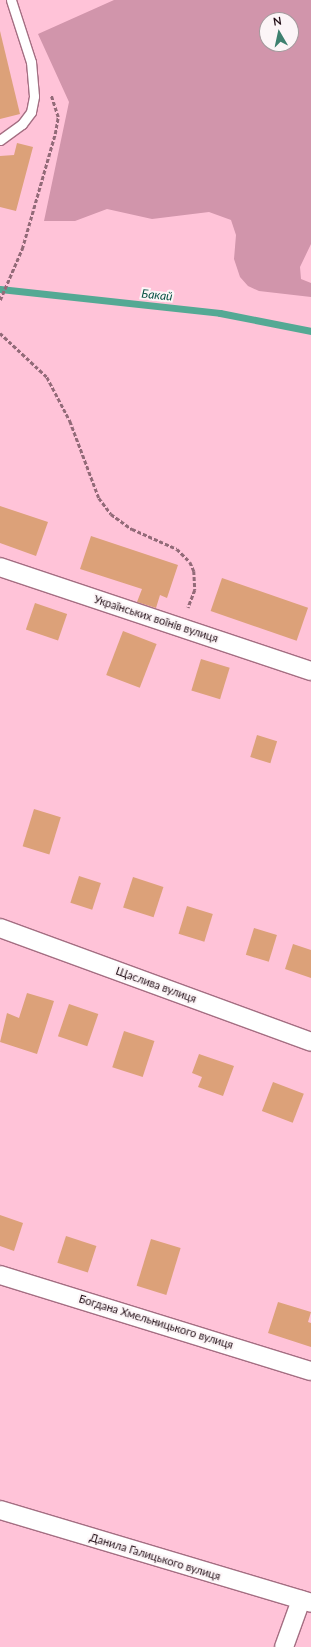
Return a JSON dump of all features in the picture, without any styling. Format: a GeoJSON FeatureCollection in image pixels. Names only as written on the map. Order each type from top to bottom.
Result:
{"type":"FeatureCollection","features":[{"type":"Feature","properties":{"kind":"street","name":"Українських воїнів вулиця"},"geometry":{"type":"LineString","coordinates":[[0,567],[311,671]]}},
{"type":"Feature","properties":{"kind":"street","name":"Щаслива вулиця"},"geometry":{"type":"LineString","coordinates":[[0,928],[311,1042]]}},
{"type":"Feature","properties":{"kind":"street","name":"Богдана Хмельницького вулиця"},"geometry":{"type":"LineString","coordinates":[[0,1275],[311,1371]]}},
{"type":"Feature","properties":{"kind":"street","name":"Данила Галицького вулиця"},"geometry":{"type":"LineString","coordinates":[[0,1510],[306,1602]]}},
{"type":"Feature","properties":{"kind":"street"},"geometry":{"type":"LineString","coordinates":[[284,1647],[306,1602]]}},
{"type":"Feature","properties":{"kind":"lane"},"geometry":{"type":"LineString","coordinates":[[0,140],[22,124],[31,112],[34,96],[31,62],[12,0]]}},
{"type":"Feature","properties":{"kind":"path"},"geometry":{"type":"LineString","coordinates":[[0,300],[22,249],[58,117],[53,100],[31,62]]}},
{"type":"Feature","properties":{"kind":"path"},"geometry":{"type":"LineString","coordinates":[[0,333],[47,378],[70,421],[99,498],[112,514],[132,529],[177,549],[190,562],[194,571],[194,590],[180,627]]}},
{"type":"Feature","properties":{"kind":"shaded area"},"geometry":{"type":"Polygon","coordinates":[[[114,0],[311,0],[311,244],[300,267],[301,279],[311,283],[311,297],[259,291],[248,286],[240,277],[234,259],[236,235],[231,220],[209,212],[152,219],[107,209],[75,221],[44,221],[69,102],[38,34],[114,0]]]}},
{"type":"Feature","properties":{"kind":"building"},"geometry":{"type":"Polygon","coordinates":[[[0,31],[20,114],[0,119],[0,31]]]}},
{"type":"Feature","properties":{"kind":"building"},"geometry":{"type":"Polygon","coordinates":[[[17,143],[33,147],[16,211],[0,207],[0,156],[14,155],[17,143]]]}},
{"type":"Feature","properties":{"kind":"building"},"geometry":{"type":"Polygon","coordinates":[[[0,506],[48,522],[36,556],[0,543],[0,506]]]}},
{"type":"Feature","properties":{"kind":"building"},"geometry":{"type":"Polygon","coordinates":[[[91,536],[178,565],[167,598],[160,595],[156,608],[137,602],[142,589],[80,569],[91,536]]]}},
{"type":"Feature","properties":{"kind":"building"},"geometry":{"type":"Polygon","coordinates":[[[222,578],[308,608],[297,641],[211,611],[222,578]]]}},
{"type":"Feature","properties":{"kind":"building"},"geometry":{"type":"Polygon","coordinates":[[[35,603],[67,614],[58,641],[26,629],[35,603]]]}},
{"type":"Feature","properties":{"kind":"building"},"geometry":{"type":"Polygon","coordinates":[[[123,631],[157,644],[140,688],[106,675],[123,631]]]}},
{"type":"Feature","properties":{"kind":"building"},"geometry":{"type":"Polygon","coordinates":[[[201,659],[230,668],[220,699],[191,691],[201,659]]]}},
{"type":"Feature","properties":{"kind":"building"},"geometry":{"type":"Polygon","coordinates":[[[257,735],[277,741],[270,763],[250,757],[257,735]]]}},
{"type":"Feature","properties":{"kind":"building"},"geometry":{"type":"Polygon","coordinates":[[[34,809],[61,817],[49,854],[23,846],[34,809]]]}},
{"type":"Feature","properties":{"kind":"building"},"geometry":{"type":"Polygon","coordinates":[[[79,876],[101,883],[92,910],[70,903],[79,876]]]}},
{"type":"Feature","properties":{"kind":"building"},"geometry":{"type":"Polygon","coordinates":[[[133,877],[163,887],[154,917],[123,907],[133,877]]]}},
{"type":"Feature","properties":{"kind":"building"},"geometry":{"type":"Polygon","coordinates":[[[187,906],[213,914],[204,942],[179,934],[187,906]]]}},
{"type":"Feature","properties":{"kind":"building"},"geometry":{"type":"Polygon","coordinates":[[[254,928],[277,935],[269,962],[246,955],[254,928]]]}},
{"type":"Feature","properties":{"kind":"building"},"geometry":{"type":"Polygon","coordinates":[[[293,944],[311,950],[311,978],[285,969],[293,944]]]}},
{"type":"Feature","properties":{"kind":"building"},"geometry":{"type":"Polygon","coordinates":[[[27,993],[54,1001],[37,1054],[0,1042],[7,1013],[19,1018],[27,993]]]}},
{"type":"Feature","properties":{"kind":"building"},"geometry":{"type":"Polygon","coordinates":[[[69,1004],[98,1014],[87,1046],[58,1036],[69,1004]]]}},
{"type":"Feature","properties":{"kind":"building"},"geometry":{"type":"Polygon","coordinates":[[[124,1031],[154,1041],[143,1077],[112,1067],[124,1031]]]}},
{"type":"Feature","properties":{"kind":"building"},"geometry":{"type":"Polygon","coordinates":[[[199,1054],[234,1066],[223,1096],[198,1087],[202,1077],[192,1073],[199,1054]]]}},
{"type":"Feature","properties":{"kind":"building"},"geometry":{"type":"Polygon","coordinates":[[[273,1082],[304,1094],[293,1123],[262,1111],[273,1082]]]}},
{"type":"Feature","properties":{"kind":"building"},"geometry":{"type":"Polygon","coordinates":[[[0,1215],[23,1223],[14,1251],[0,1246],[0,1215]]]}},
{"type":"Feature","properties":{"kind":"building"},"geometry":{"type":"Polygon","coordinates":[[[66,1236],[96,1246],[88,1273],[57,1263],[66,1236]]]}},
{"type":"Feature","properties":{"kind":"building"},"geometry":{"type":"Polygon","coordinates":[[[151,1239],[181,1248],[166,1295],[137,1286],[151,1239]]]}},
{"type":"Feature","properties":{"kind":"building"},"geometry":{"type":"Polygon","coordinates":[[[278,1302],[311,1312],[308,1322],[311,1323],[311,1347],[268,1333],[278,1302]]]}},
{"type":"Feature","properties":{"kind":"waterway","name":"Бакай"},"geometry":{"type":"LineString","coordinates":[[0,289],[220,313],[311,331]]}}]}
